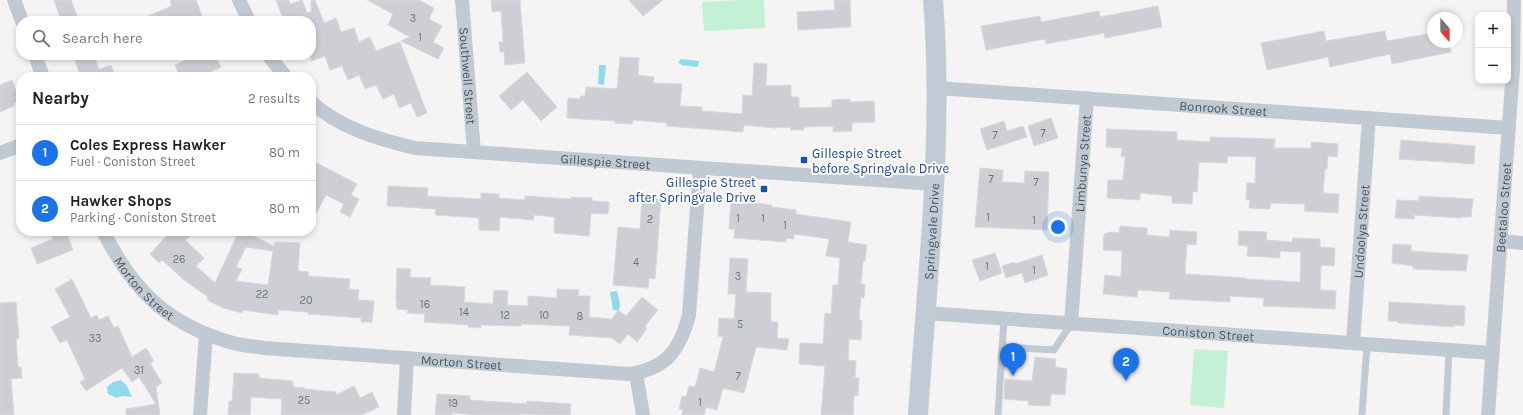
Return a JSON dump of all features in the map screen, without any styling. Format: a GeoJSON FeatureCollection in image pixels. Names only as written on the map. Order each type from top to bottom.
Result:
{"type":"FeatureCollection","features":[{"type":"Feature","properties":{"kind":"main road","name":"Springvale Drive"},"geometry":{"type":"LineString","coordinates":[[918,415],[934,184],[937,88],[933,0]]}},
{"type":"Feature","properties":{"kind":"street"},"geometry":{"type":"LineString","coordinates":[[14,0],[20,16]]}},
{"type":"Feature","properties":{"kind":"street"},"geometry":{"type":"LineString","coordinates":[[239,0],[247,16]]}},
{"type":"Feature","properties":{"kind":"street","name":"Southwell Street"},"geometry":{"type":"LineString","coordinates":[[462,0],[474,152]]}},
{"type":"Feature","properties":{"kind":"street","name":"Beetaloo Street"},"geometry":{"type":"LineString","coordinates":[[1488,415],[1513,69],[1514,0]]}},
{"type":"Feature","properties":{"kind":"street"},"geometry":{"type":"LineString","coordinates":[[37,60],[42,72]]}},
{"type":"Feature","properties":{"kind":"street"},"geometry":{"type":"LineString","coordinates":[[272,60],[282,72]]}},
{"type":"Feature","properties":{"kind":"street","name":"Bonrook Street"},"geometry":{"type":"LineString","coordinates":[[937,88],[1508,128]]}},
{"type":"Feature","properties":{"kind":"street","name":"Limbunya Street"},"geometry":{"type":"LineString","coordinates":[[1071,324],[1087,98]]}},
{"type":"Feature","properties":{"kind":"street","name":"Gillespie Street"},"geometry":{"type":"LineString","coordinates":[[316,106],[346,126],[377,139],[414,148],[934,184]]}},
{"type":"Feature","properties":{"kind":"street","name":"Undoolya Street"},"geometry":{"type":"LineString","coordinates":[[1353,343],[1369,118]]}},
{"type":"Feature","properties":{"kind":"street"},"geometry":{"type":"LineString","coordinates":[[0,153],[16,147]]}},
{"type":"Feature","properties":{"kind":"street","name":"Morton Street"},"geometry":{"type":"LineString","coordinates":[[106,236],[116,256],[134,282],[156,304],[187,325],[206,334],[235,344],[264,348],[636,373],[653,368],[668,358],[680,343],[684,335],[689,315],[700,168]]}},
{"type":"Feature","properties":{"kind":"street"},"geometry":{"type":"LineString","coordinates":[[1500,241],[1523,243]]}},
{"type":"Feature","properties":{"kind":"street","name":"Coniston Street"},"geometry":{"type":"LineString","coordinates":[[925,313],[1492,353]]}},
{"type":"Feature","properties":{"kind":"street"},"geometry":{"type":"LineString","coordinates":[[200,415],[206,334]]}},
{"type":"Feature","properties":{"kind":"street"},"geometry":{"type":"LineString","coordinates":[[404,415],[407,358]]}},
{"type":"Feature","properties":{"kind":"street"},"geometry":{"type":"LineString","coordinates":[[636,373],[643,415]]}},
{"type":"Feature","properties":{"kind":"lane"},"geometry":{"type":"LineString","coordinates":[[998,415],[1004,319]]}},
{"type":"Feature","properties":{"kind":"lane"},"geometry":{"type":"LineString","coordinates":[[1002,347],[1054,350],[1071,324]]}},
{"type":"Feature","properties":{"kind":"lane"},"geometry":{"type":"LineString","coordinates":[[1362,415],[1367,345]]}},
{"type":"Feature","properties":{"kind":"lane"},"geometry":{"type":"LineString","coordinates":[[1446,415],[1449,350]]}},
{"type":"Feature","properties":{"kind":"green space"},"geometry":{"type":"Polygon","coordinates":[[[764,0],[765,28],[704,31],[702,2],[764,0]]]}},
{"type":"Feature","properties":{"kind":"green space"},"geometry":{"type":"Polygon","coordinates":[[[1194,349],[1228,351],[1224,408],[1190,405],[1194,349]]]}},
{"type":"Feature","properties":{"kind":"water"},"geometry":{"type":"Polygon","coordinates":[[[681,59],[699,61],[698,67],[681,65],[678,63],[681,59]]]}},
{"type":"Feature","properties":{"kind":"water"},"geometry":{"type":"Polygon","coordinates":[[[599,65],[606,65],[604,85],[598,84],[599,65]]]}},
{"type":"Feature","properties":{"kind":"water"},"geometry":{"type":"Polygon","coordinates":[[[617,291],[620,304],[619,310],[613,310],[610,292],[617,291]]]}},
{"type":"Feature","properties":{"kind":"water"},"geometry":{"type":"Polygon","coordinates":[[[121,380],[127,386],[132,397],[122,396],[117,398],[108,394],[107,387],[113,382],[121,380]]]}},
{"type":"Feature","properties":{"kind":"building"},"geometry":{"type":"Polygon","coordinates":[[[54,0],[71,0],[77,16],[59,16],[54,0]]]}},
{"type":"Feature","properties":{"kind":"building"},"geometry":{"type":"Polygon","coordinates":[[[170,0],[196,0],[202,16],[148,16],[172,6],[170,0]]]}},
{"type":"Feature","properties":{"kind":"building"},"geometry":{"type":"Polygon","coordinates":[[[276,0],[289,0],[290,4],[302,0],[307,13],[311,12],[311,0],[315,0],[324,23],[336,18],[341,32],[354,28],[359,42],[370,37],[376,51],[400,42],[427,113],[417,117],[411,103],[399,108],[394,94],[383,99],[376,85],[365,89],[359,75],[348,80],[342,66],[330,70],[325,56],[316,59],[316,16],[282,16],[276,0]]]}},
{"type":"Feature","properties":{"kind":"building"},"geometry":{"type":"Polygon","coordinates":[[[367,0],[419,0],[434,8],[429,19],[442,26],[433,42],[444,48],[438,59],[401,41],[410,37],[388,25],[393,14],[367,0]]]}},
{"type":"Feature","properties":{"kind":"building"},"geometry":{"type":"Polygon","coordinates":[[[491,0],[520,0],[525,63],[505,65],[504,52],[500,52],[499,42],[503,42],[501,11],[492,12],[491,0]]]}},
{"type":"Feature","properties":{"kind":"building"},"geometry":{"type":"Polygon","coordinates":[[[629,0],[663,0],[643,16],[629,0]]]}},
{"type":"Feature","properties":{"kind":"building"},"geometry":{"type":"Polygon","coordinates":[[[834,0],[850,0],[851,27],[798,30],[797,12],[835,10],[834,0]]]}},
{"type":"Feature","properties":{"kind":"building"},"geometry":{"type":"Polygon","coordinates":[[[1158,6],[1162,27],[1105,38],[1104,33],[1046,44],[1045,39],[986,50],[981,26],[1040,16],[1041,22],[1099,11],[1100,17],[1158,6]]]}},
{"type":"Feature","properties":{"kind":"building"},"geometry":{"type":"Polygon","coordinates":[[[1324,31],[1326,41],[1385,31],[1387,41],[1427,34],[1427,48],[1450,48],[1451,52],[1392,64],[1390,54],[1330,67],[1328,57],[1267,70],[1261,43],[1324,31]]]}},
{"type":"Feature","properties":{"kind":"building"},"geometry":{"type":"Polygon","coordinates":[[[620,57],[639,58],[638,75],[654,77],[653,83],[682,84],[680,106],[702,107],[702,111],[742,114],[743,95],[752,96],[754,63],[767,64],[766,86],[791,85],[791,97],[799,97],[799,108],[832,107],[832,100],[850,99],[850,102],[874,101],[875,122],[852,123],[852,131],[833,132],[833,126],[804,127],[804,130],[791,130],[790,127],[774,128],[744,125],[743,132],[667,126],[667,123],[633,120],[632,124],[615,123],[615,121],[567,118],[568,98],[580,99],[580,96],[585,96],[586,87],[617,89],[620,57]]]}},
{"type":"Feature","properties":{"kind":"building"},"geometry":{"type":"Polygon","coordinates":[[[75,60],[96,60],[99,69],[111,65],[113,72],[79,72],[75,60]]]}},
{"type":"Feature","properties":{"kind":"building"},"geometry":{"type":"Polygon","coordinates":[[[186,60],[218,60],[221,67],[210,72],[178,72],[175,65],[186,60]]]}},
{"type":"Feature","properties":{"kind":"building"},"geometry":{"type":"Polygon","coordinates":[[[527,72],[557,107],[541,121],[523,100],[511,110],[499,96],[527,72]]]}},
{"type":"Feature","properties":{"kind":"building"},"geometry":{"type":"Polygon","coordinates":[[[12,80],[16,90],[16,102],[13,103],[14,106],[0,112],[0,85],[12,80]]]}},
{"type":"Feature","properties":{"kind":"building"},"geometry":{"type":"Polygon","coordinates":[[[1051,118],[1058,138],[1034,146],[1028,126],[1051,118]]]}},
{"type":"Feature","properties":{"kind":"building"},"geometry":{"type":"Polygon","coordinates":[[[1004,121],[1007,131],[1023,126],[1027,137],[987,150],[980,129],[1004,121]]]}},
{"type":"Feature","properties":{"kind":"building"},"geometry":{"type":"Polygon","coordinates":[[[1107,129],[1177,132],[1177,140],[1210,142],[1210,137],[1275,139],[1274,148],[1311,148],[1311,142],[1338,144],[1337,157],[1328,156],[1327,169],[1325,169],[1323,193],[1339,194],[1338,213],[1304,211],[1305,204],[1271,203],[1270,209],[1249,208],[1250,200],[1246,200],[1247,183],[1255,183],[1256,157],[1227,156],[1227,163],[1199,162],[1197,192],[1193,191],[1192,204],[1172,203],[1172,196],[1140,193],[1140,200],[1107,198],[1108,180],[1123,180],[1125,157],[1121,156],[1122,148],[1106,147],[1107,129]]]}},
{"type":"Feature","properties":{"kind":"building"},"geometry":{"type":"Polygon","coordinates":[[[1401,140],[1475,146],[1474,164],[1399,159],[1401,140]]]}},
{"type":"Feature","properties":{"kind":"building"},"geometry":{"type":"Polygon","coordinates":[[[316,163],[357,184],[351,195],[359,199],[350,217],[340,212],[344,204],[326,195],[316,214],[316,163]]]}},
{"type":"Feature","properties":{"kind":"building"},"geometry":{"type":"Polygon","coordinates":[[[980,168],[1003,170],[1002,182],[1024,183],[1025,171],[1049,172],[1047,230],[975,227],[980,168]]]}},
{"type":"Feature","properties":{"kind":"building"},"geometry":{"type":"Polygon","coordinates":[[[388,186],[428,188],[427,196],[481,199],[481,193],[499,194],[499,198],[525,200],[525,196],[571,199],[571,197],[592,198],[592,201],[609,202],[608,214],[591,213],[589,236],[554,233],[555,217],[534,215],[533,220],[500,217],[499,231],[479,230],[479,218],[435,215],[436,209],[387,206],[388,186]]]}},
{"type":"Feature","properties":{"kind":"building"},"geometry":{"type":"Polygon","coordinates":[[[1419,196],[1473,199],[1471,217],[1461,218],[1414,215],[1414,219],[1395,218],[1397,200],[1419,201],[1419,196]]]}},
{"type":"Feature","properties":{"kind":"building"},"geometry":{"type":"Polygon","coordinates":[[[642,198],[661,199],[655,279],[649,278],[648,288],[613,285],[618,227],[640,229],[642,198]]]}},
{"type":"Feature","properties":{"kind":"building"},"geometry":{"type":"Polygon","coordinates":[[[731,200],[772,205],[772,207],[796,210],[796,214],[851,222],[848,242],[867,245],[865,261],[863,261],[861,284],[865,284],[864,298],[861,297],[859,320],[862,321],[861,340],[849,339],[848,360],[856,361],[855,378],[859,378],[858,396],[854,395],[853,415],[821,415],[825,366],[799,364],[800,343],[823,344],[825,313],[831,314],[833,285],[838,285],[840,258],[826,256],[829,239],[794,234],[794,239],[786,238],[786,242],[734,238],[735,229],[729,229],[731,200]]]}},
{"type":"Feature","properties":{"kind":"building"},"geometry":{"type":"Polygon","coordinates":[[[1120,226],[1147,228],[1147,235],[1169,237],[1170,230],[1197,232],[1196,245],[1187,244],[1185,274],[1246,279],[1300,282],[1301,252],[1280,251],[1280,258],[1247,256],[1248,246],[1238,245],[1239,231],[1267,232],[1266,240],[1292,242],[1293,238],[1320,239],[1320,247],[1335,248],[1334,266],[1321,265],[1320,290],[1336,291],[1335,309],[1263,306],[1264,298],[1230,296],[1230,302],[1169,299],[1170,292],[1138,290],[1137,297],[1103,294],[1105,275],[1121,277],[1122,251],[1103,250],[1104,234],[1110,232],[1119,233],[1120,226]]]}},
{"type":"Feature","properties":{"kind":"building"},"geometry":{"type":"Polygon","coordinates":[[[52,236],[68,236],[73,250],[37,264],[31,248],[53,239],[52,236]]]}},
{"type":"Feature","properties":{"kind":"building"},"geometry":{"type":"Polygon","coordinates":[[[166,236],[190,236],[185,240],[204,258],[196,266],[215,283],[237,236],[253,236],[274,246],[275,242],[300,243],[298,271],[309,272],[308,276],[350,279],[349,289],[359,290],[358,300],[374,301],[372,322],[361,322],[361,318],[308,314],[308,312],[278,310],[278,315],[243,310],[242,313],[223,308],[207,300],[208,297],[184,280],[162,260],[159,263],[150,254],[166,236]],[[246,247],[236,267],[242,269],[236,281],[268,285],[273,251],[246,247]]]}},
{"type":"Feature","properties":{"kind":"building"},"geometry":{"type":"Polygon","coordinates":[[[1393,244],[1411,245],[1411,251],[1468,255],[1466,271],[1413,269],[1413,266],[1392,263],[1393,244]]]}},
{"type":"Feature","properties":{"kind":"building"},"geometry":{"type":"Polygon","coordinates":[[[995,253],[1002,273],[980,281],[972,260],[995,253]]]}},
{"type":"Feature","properties":{"kind":"building"},"geometry":{"type":"Polygon","coordinates":[[[1042,255],[1048,275],[1025,283],[1022,273],[1006,278],[1002,266],[1015,262],[1015,264],[1042,255]]]}},
{"type":"Feature","properties":{"kind":"building"},"geometry":{"type":"Polygon","coordinates":[[[730,258],[748,259],[746,292],[771,293],[771,322],[778,322],[777,338],[789,339],[787,350],[756,347],[744,393],[723,388],[717,410],[706,407],[704,415],[682,415],[683,410],[679,409],[682,396],[686,397],[689,386],[695,387],[700,368],[714,372],[723,337],[718,336],[719,318],[734,319],[736,294],[728,294],[730,258]]]}},
{"type":"Feature","properties":{"kind":"building"},"geometry":{"type":"Polygon","coordinates":[[[397,268],[411,269],[410,277],[431,278],[430,285],[465,287],[464,302],[493,304],[494,290],[508,291],[507,305],[528,306],[528,296],[557,298],[557,289],[579,290],[578,296],[590,296],[589,317],[612,319],[618,310],[626,316],[642,297],[658,310],[645,326],[647,329],[637,342],[628,334],[620,344],[612,338],[569,335],[570,326],[521,324],[521,326],[481,325],[481,328],[468,327],[468,325],[424,322],[425,314],[407,313],[408,310],[397,309],[397,268]]]}},
{"type":"Feature","properties":{"kind":"building"},"geometry":{"type":"Polygon","coordinates":[[[72,279],[91,318],[97,315],[99,320],[108,316],[114,328],[118,326],[132,357],[146,348],[154,361],[150,363],[162,383],[156,387],[160,415],[126,415],[126,409],[156,404],[139,377],[132,382],[122,368],[86,391],[80,382],[85,379],[67,340],[60,343],[51,327],[70,317],[55,289],[72,279]]]}},
{"type":"Feature","properties":{"kind":"building"},"geometry":{"type":"Polygon","coordinates":[[[16,302],[19,338],[16,339],[18,367],[21,367],[22,378],[11,379],[14,415],[0,415],[0,303],[16,302]]]}},
{"type":"Feature","properties":{"kind":"building"},"geometry":{"type":"Polygon","coordinates":[[[1389,302],[1465,306],[1464,326],[1454,325],[1454,327],[1388,321],[1389,302]]]}},
{"type":"Feature","properties":{"kind":"building"},"geometry":{"type":"Polygon","coordinates":[[[1035,357],[1056,359],[1055,367],[1067,369],[1065,395],[1051,394],[1050,406],[1028,405],[1029,401],[1004,399],[1005,379],[1032,381],[1035,357]]]}},
{"type":"Feature","properties":{"kind":"building"},"geometry":{"type":"Polygon","coordinates":[[[234,373],[259,374],[259,378],[293,381],[293,387],[336,392],[336,395],[354,386],[360,398],[372,392],[379,407],[361,415],[281,415],[282,399],[251,397],[250,415],[228,415],[229,401],[232,401],[234,373]]]}},
{"type":"Feature","properties":{"kind":"building"},"geometry":{"type":"Polygon","coordinates":[[[437,394],[470,396],[470,400],[527,404],[527,401],[571,404],[570,415],[477,415],[452,413],[452,415],[435,415],[437,394]]]}},
{"type":"Feature","properties":{"kind":"place","name":"Gillespie Street before Springvale Drive"},"geometry":{"type":"Point","coordinates":[804,160]}},
{"type":"Feature","properties":{"kind":"place","name":"Gillespie Street after Springvale Drive"},"geometry":{"type":"Point","coordinates":[764,189]}},
{"type":"Feature","properties":{"kind":"place","name":"Coles Express Hawker"},"geometry":{"type":"Point","coordinates":[1013,376]}},
{"type":"Feature","properties":{"kind":"place","name":"Hawker Shops"},"geometry":{"type":"Point","coordinates":[1126,381]}}]}
